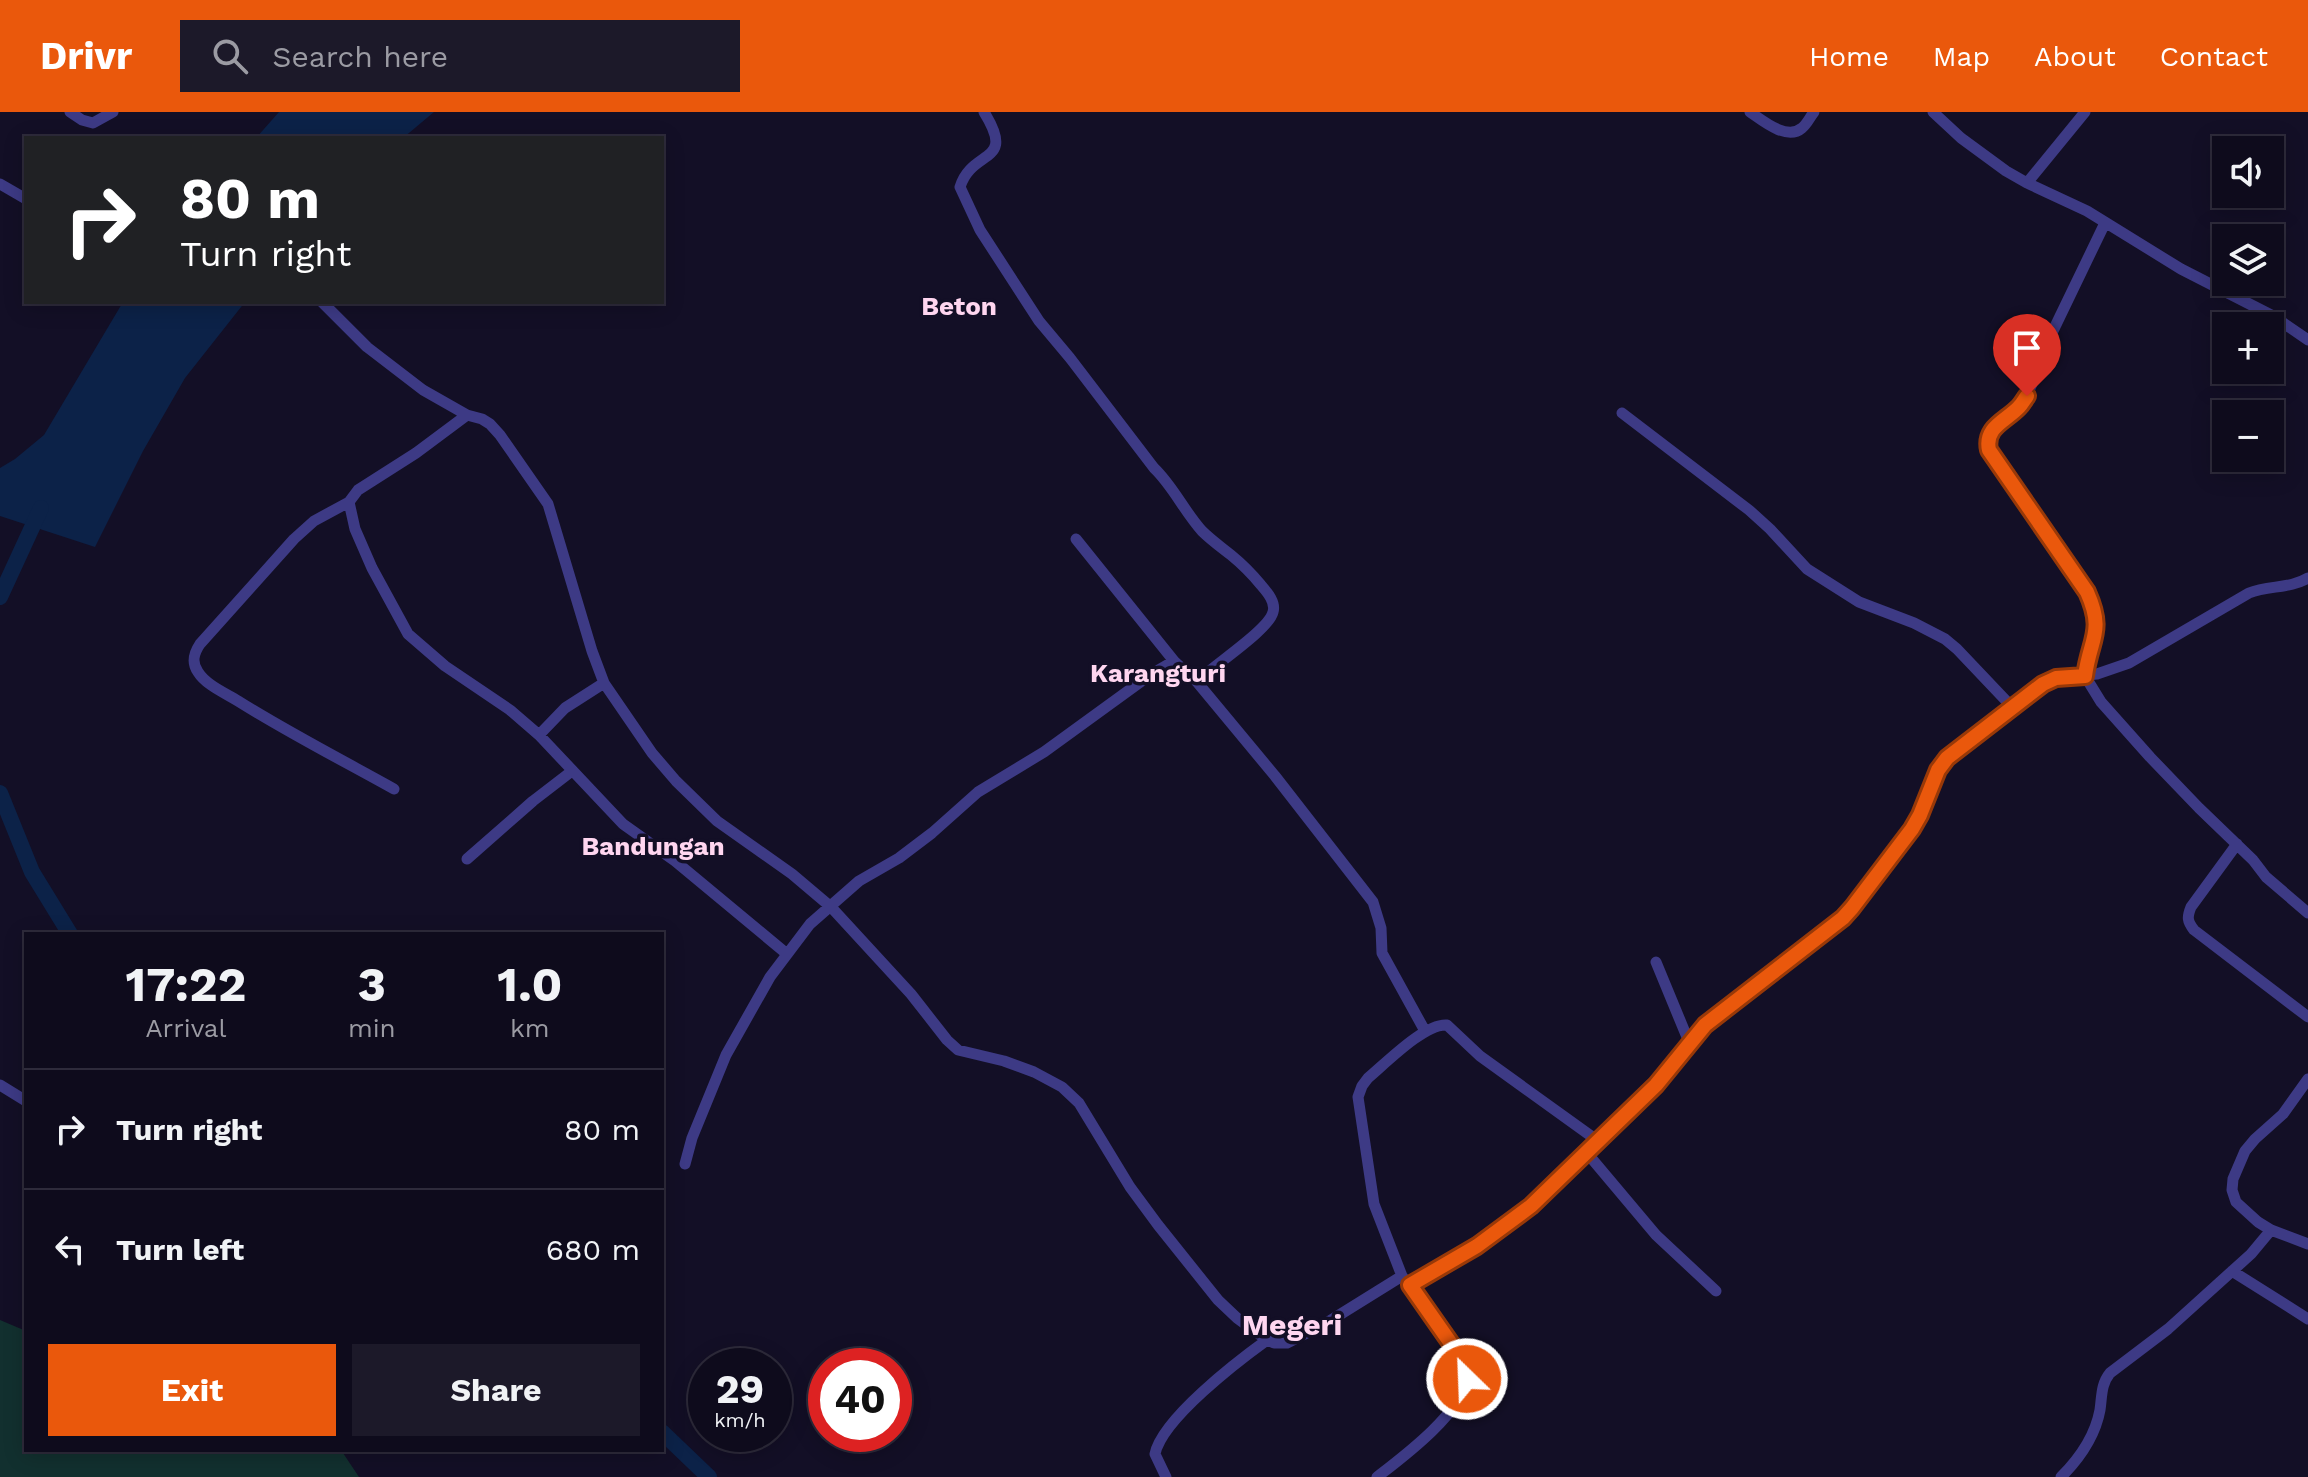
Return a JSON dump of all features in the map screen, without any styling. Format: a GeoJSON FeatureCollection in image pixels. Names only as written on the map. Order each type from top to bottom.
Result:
{"type":"FeatureCollection","features":[{"type":"Feature","properties":{"kind":"street"},"geometry":{"type":"LineString","coordinates":[[70,112],[93,123],[113,112]]}},
{"type":"Feature","properties":{"kind":"street"},"geometry":{"type":"LineString","coordinates":[[984,112],[995,133],[996,147],[967,172],[960,187],[980,230],[1039,321],[1163,477],[1180,503],[1203,532],[1267,591],[1273,603],[1273,613],[1268,622],[1197,682]]}},
{"type":"Feature","properties":{"kind":"street"},"geometry":{"type":"LineString","coordinates":[[1750,112],[1784,132],[1793,133],[1801,129],[1814,112]]}},
{"type":"Feature","properties":{"kind":"street"},"geometry":{"type":"LineString","coordinates":[[1933,112],[1961,138],[2027,183],[2087,211],[2181,269],[2273,316],[2308,340]]}},
{"type":"Feature","properties":{"kind":"street"},"geometry":{"type":"LineString","coordinates":[[2027,183],[2085,112]]}},
{"type":"Feature","properties":{"kind":"street"},"geometry":{"type":"LineString","coordinates":[[0,184],[24,198]]}},
{"type":"Feature","properties":{"kind":"street"},"geometry":{"type":"LineString","coordinates":[[2105,223],[2050,338],[2027,396],[2017,409],[1996,425],[1990,434],[1989,450],[2087,592],[2097,619],[2085,676],[2101,702],[2204,814],[2237,844],[2266,877],[2308,913]]}},
{"type":"Feature","properties":{"kind":"street"},"geometry":{"type":"LineString","coordinates":[[324,304],[385,362],[423,390],[490,424],[548,504],[604,683],[652,753],[717,821],[792,874],[831,907],[958,1050],[1034,1072],[1062,1087],[1079,1103],[1130,1187],[1182,1256],[1237,1318],[1274,1343],[1287,1343],[1477,1246],[1531,1206],[1656,1085],[1705,1025],[1852,908],[1920,815],[1947,758],[2043,684],[2056,678],[2085,676],[2129,663],[2249,593],[2308,578]]}},
{"type":"Feature","properties":{"kind":"street"},"geometry":{"type":"LineString","coordinates":[[1622,413],[1749,510],[1807,569],[1859,602],[1914,623],[1945,639],[2013,708]]}},
{"type":"Feature","properties":{"kind":"street"},"geometry":{"type":"LineString","coordinates":[[394,789],[271,722],[205,680],[193,662],[200,644],[294,539],[314,521],[349,502],[358,490],[467,415]]}},
{"type":"Feature","properties":{"kind":"street"},"geometry":{"type":"LineString","coordinates":[[349,502],[360,542],[408,634],[445,666],[510,710],[539,735],[623,824],[675,861],[787,954]]}},
{"type":"Feature","properties":{"kind":"street"},"geometry":{"type":"LineString","coordinates":[[1076,539],[1174,661],[1197,682],[1275,776],[1373,902],[1381,928],[1382,953],[1425,1031]]}},
{"type":"Feature","properties":{"kind":"street"},"geometry":{"type":"LineString","coordinates":[[685,1164],[692,1138],[726,1055],[770,977],[810,924],[859,881],[899,858],[932,833],[978,792],[1044,752],[1174,661]]}},
{"type":"Feature","properties":{"kind":"street"},"geometry":{"type":"LineString","coordinates":[[539,735],[565,708],[604,683]]}},
{"type":"Feature","properties":{"kind":"street"},"geometry":{"type":"LineString","coordinates":[[467,859],[572,771]]}},
{"type":"Feature","properties":{"kind":"street"},"geometry":{"type":"LineString","coordinates":[[2237,844],[2191,907],[2188,923],[2308,1017]]}},
{"type":"Feature","properties":{"kind":"street"},"geometry":{"type":"LineString","coordinates":[[1656,962],[1689,1042]]}},
{"type":"Feature","properties":{"kind":"street"},"geometry":{"type":"LineString","coordinates":[[1377,1477],[1406,1455],[1450,1412],[1467,1379],[1466,1365],[1406,1280],[1374,1204],[1358,1097],[1362,1086],[1425,1031],[1441,1024],[1452,1028],[1480,1056],[1598,1141]]}},
{"type":"Feature","properties":{"kind":"street"},"geometry":{"type":"LineString","coordinates":[[2308,1079],[2283,1114],[2245,1151],[2233,1179],[2232,1190],[2236,1202],[2258,1222],[2308,1244]]}},
{"type":"Feature","properties":{"kind":"street"},"geometry":{"type":"LineString","coordinates":[[0,1085],[24,1100]]}},
{"type":"Feature","properties":{"kind":"street"},"geometry":{"type":"LineString","coordinates":[[1587,1153],[1656,1235],[1716,1291]]}},
{"type":"Feature","properties":{"kind":"street"},"geometry":{"type":"LineString","coordinates":[[2061,1477],[2088,1444],[2100,1412],[2105,1379],[2110,1373],[2153,1342],[2262,1244],[2271,1230]]}},
{"type":"Feature","properties":{"kind":"street"},"geometry":{"type":"LineString","coordinates":[[2232,1271],[2308,1319]]}},
{"type":"Feature","properties":{"kind":"street"},"geometry":{"type":"LineString","coordinates":[[1166,1477],[1155,1454],[1167,1430],[1216,1379],[1267,1340]]}},
{"type":"Feature","properties":{"kind":"green space"},"geometry":{"type":"Polygon","coordinates":[[[0,1320],[24,1330],[24,1452],[342,1452],[359,1477],[0,1477],[0,1320]]]}},
{"type":"Feature","properties":{"kind":"water"},"geometry":{"type":"Polygon","coordinates":[[[279,112],[434,112],[405,136],[258,136],[279,112]]]}},
{"type":"Feature","properties":{"kind":"water"},"geometry":{"type":"Polygon","coordinates":[[[122,304],[243,304],[185,378],[143,451],[95,547],[0,516],[0,468],[44,435],[122,304]]]}},
{"type":"Feature","properties":{"kind":"waterway"},"geometry":{"type":"LineString","coordinates":[[0,597],[41,508]]}},
{"type":"Feature","properties":{"kind":"waterway"},"geometry":{"type":"LineString","coordinates":[[0,793],[32,872],[69,932]]}},
{"type":"Feature","properties":{"kind":"waterway"},"geometry":{"type":"LineString","coordinates":[[664,1434],[709,1477]]}},
{"type":"Feature","properties":{"kind":"district","name":"Beton"},"geometry":{"type":"Point","coordinates":[959,306]}},
{"type":"Feature","properties":{"kind":"district","name":"Karangturi"},"geometry":{"type":"Point","coordinates":[1158,673]}},
{"type":"Feature","properties":{"kind":"district","name":"Bandungan"},"geometry":{"type":"Point","coordinates":[653,846]}},
{"type":"Feature","properties":{"kind":"district","name":"Megeri"},"geometry":{"type":"Point","coordinates":[1292,1325]}},
{"type":"Feature","properties":{"kind":"route"},"geometry":{"type":"LineString","coordinates":[[1467,1379],[1466,1365],[1410,1285],[1477,1246],[1531,1206],[1656,1085],[1705,1025],[1843,918],[1912,829],[1938,770],[1953,752],[2043,684],[2056,678],[2085,676],[2096,634],[2094,608],[2087,592],[1989,450],[1990,434],[1996,425],[2017,409],[2027,396]]}}]}
